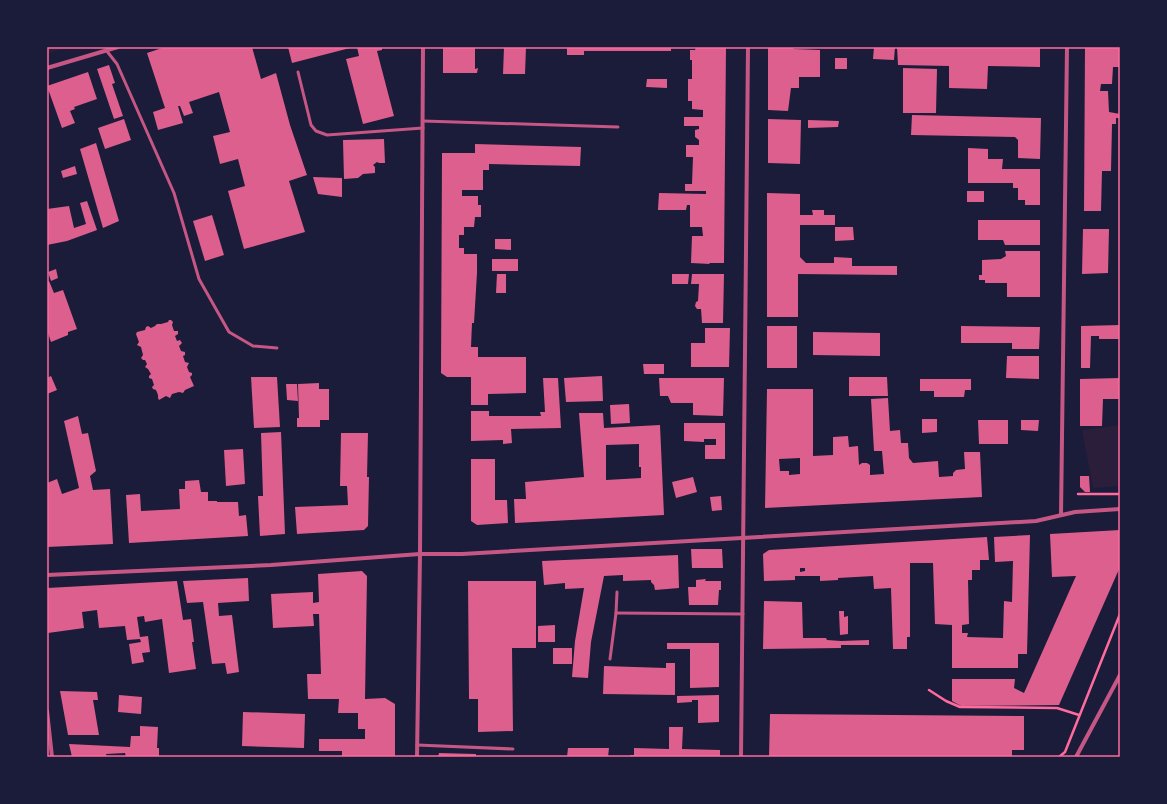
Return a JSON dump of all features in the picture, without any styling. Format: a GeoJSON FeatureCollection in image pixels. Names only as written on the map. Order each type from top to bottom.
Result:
{"type":"FeatureCollection","features":[{"type":"Feature","properties":{"kind":"street"},"geometry":{"type":"LineString","coordinates":[[47,68],[105,49],[118,47]]}},
{"type":"Feature","properties":{"kind":"street"},"geometry":{"type":"LineString","coordinates":[[417,757],[424,121],[423,47]]}},
{"type":"Feature","properties":{"kind":"street"},"geometry":{"type":"LineString","coordinates":[[741,757],[748,47]]}},
{"type":"Feature","properties":{"kind":"street"},"geometry":{"type":"LineString","coordinates":[[1061,515],[1067,47]]}},
{"type":"Feature","properties":{"kind":"street"},"geometry":{"type":"LineString","coordinates":[[47,575],[271,565],[420,554],[462,554],[744,539],[1036,521],[1075,512],[1120,510]]}},
{"type":"Feature","properties":{"kind":"street"},"geometry":{"type":"LineString","coordinates":[[1076,757],[1120,675]]}},
{"type":"Feature","properties":{"kind":"street"},"geometry":{"type":"LineString","coordinates":[[47,711],[52,757]]}},
{"type":"Feature","properties":{"kind":"lane"},"geometry":{"type":"LineString","coordinates":[[105,49],[117,64],[174,193],[199,279],[229,332],[253,346],[277,348]]}},
{"type":"Feature","properties":{"kind":"lane"},"geometry":{"type":"LineString","coordinates":[[298,72],[311,125],[316,131],[327,135],[423,128]]}},
{"type":"Feature","properties":{"kind":"lane"},"geometry":{"type":"LineString","coordinates":[[424,121],[618,127]]}},
{"type":"Feature","properties":{"kind":"lane"},"geometry":{"type":"LineString","coordinates":[[610,659],[617,592]]}},
{"type":"Feature","properties":{"kind":"lane"},"geometry":{"type":"LineString","coordinates":[[616,613],[743,614]]}},
{"type":"Feature","properties":{"kind":"lane"},"geometry":{"type":"LineString","coordinates":[[417,746],[512,748]]}},
{"type":"Feature","properties":{"kind":"path"},"geometry":{"type":"LineString","coordinates":[[1078,494],[1120,494]]}},
{"type":"Feature","properties":{"kind":"path"},"geometry":{"type":"LineString","coordinates":[[1059,757],[1065,752],[1120,614]]}},
{"type":"Feature","properties":{"kind":"path"},"geometry":{"type":"LineString","coordinates":[[929,690],[960,708],[1057,708],[1079,716]]}},
{"type":"Feature","properties":{"kind":"shaded area"},"geometry":{"type":"Polygon","coordinates":[[[47,47],[68,47],[47,54],[47,47]]]}},
{"type":"Feature","properties":{"kind":"shaded area"},"geometry":{"type":"Polygon","coordinates":[[[1120,425],[1120,486],[1093,488],[1082,430],[1120,425]]]}},
{"type":"Feature","properties":{"kind":"building"},"geometry":{"type":"Polygon","coordinates":[[[165,47],[252,47],[261,79],[276,73],[290,125],[307,175],[289,181],[305,232],[244,249],[228,191],[245,186],[238,159],[220,164],[213,136],[230,132],[219,92],[189,102],[193,113],[184,116],[180,106],[178,106],[183,123],[158,130],[153,112],[165,108],[147,53],[165,47]]]}},
{"type":"Feature","properties":{"kind":"building"},"geometry":{"type":"Polygon","coordinates":[[[288,47],[350,47],[350,48],[292,63],[288,47]]]}},
{"type":"Feature","properties":{"kind":"building"},"geometry":{"type":"Polygon","coordinates":[[[357,47],[382,47],[382,50],[377,51],[394,116],[363,124],[346,59],[359,56],[357,47]]]}},
{"type":"Feature","properties":{"kind":"building"},"geometry":{"type":"Polygon","coordinates":[[[443,47],[475,47],[475,69],[478,68],[477,73],[443,73],[443,47]]]}},
{"type":"Feature","properties":{"kind":"building"},"geometry":{"type":"Polygon","coordinates":[[[504,47],[526,47],[525,74],[503,74],[504,47]]]}},
{"type":"Feature","properties":{"kind":"building"},"geometry":{"type":"Polygon","coordinates":[[[567,47],[671,47],[671,51],[584,51],[584,55],[567,55],[567,47]]]}},
{"type":"Feature","properties":{"kind":"building"},"geometry":{"type":"Polygon","coordinates":[[[696,47],[726,47],[724,263],[691,263],[692,236],[703,236],[702,227],[690,227],[690,205],[687,205],[686,210],[658,210],[659,193],[706,194],[706,191],[685,191],[685,184],[692,184],[693,157],[686,157],[686,145],[699,145],[699,140],[695,137],[695,130],[699,129],[699,126],[684,126],[684,117],[703,117],[703,110],[692,109],[692,101],[688,101],[688,79],[692,79],[692,60],[690,60],[690,50],[695,50],[696,47]]]}},
{"type":"Feature","properties":{"kind":"building"},"geometry":{"type":"Polygon","coordinates":[[[768,47],[792,47],[794,49],[820,50],[820,77],[799,77],[799,88],[791,88],[788,111],[768,110],[768,47]]]}},
{"type":"Feature","properties":{"kind":"building"},"geometry":{"type":"Polygon","coordinates":[[[874,47],[895,47],[894,60],[873,59],[874,47]]]}},
{"type":"Feature","properties":{"kind":"building"},"geometry":{"type":"Polygon","coordinates":[[[897,47],[1040,47],[1040,67],[988,66],[987,89],[949,88],[949,66],[898,65],[897,47]]]}},
{"type":"Feature","properties":{"kind":"building"},"geometry":{"type":"Polygon","coordinates":[[[1085,47],[1119,47],[1119,67],[1113,67],[1112,84],[1101,84],[1100,91],[1108,91],[1109,112],[1120,114],[1120,118],[1116,118],[1116,124],[1112,124],[1111,171],[1102,171],[1101,211],[1084,211],[1085,47]]]}},
{"type":"Feature","properties":{"kind":"building"},"geometry":{"type":"Polygon","coordinates":[[[835,58],[847,58],[847,69],[835,69],[835,58]]]}},
{"type":"Feature","properties":{"kind":"building"},"geometry":{"type":"Polygon","coordinates":[[[109,65],[115,83],[112,84],[123,116],[114,119],[97,69],[109,65]]]}},
{"type":"Feature","properties":{"kind":"building"},"geometry":{"type":"Polygon","coordinates":[[[903,68],[937,69],[936,113],[903,113],[903,68]]]}},
{"type":"Feature","properties":{"kind":"building"},"geometry":{"type":"Polygon","coordinates":[[[88,72],[97,99],[74,107],[75,109],[70,111],[75,123],[62,128],[47,86],[88,72]]]}},
{"type":"Feature","properties":{"kind":"building"},"geometry":{"type":"Polygon","coordinates":[[[647,79],[667,79],[667,88],[646,87],[647,79]]]}},
{"type":"Feature","properties":{"kind":"building"},"geometry":{"type":"Polygon","coordinates":[[[912,115],[1041,118],[1040,159],[1018,158],[1018,140],[1015,137],[911,135],[912,115]]]}},
{"type":"Feature","properties":{"kind":"building"},"geometry":{"type":"Polygon","coordinates":[[[124,119],[131,140],[105,149],[98,128],[124,119]]]}},
{"type":"Feature","properties":{"kind":"building"},"geometry":{"type":"Polygon","coordinates":[[[768,119],[801,120],[800,164],[768,163],[768,119]]]}},
{"type":"Feature","properties":{"kind":"building"},"geometry":{"type":"Polygon","coordinates":[[[808,120],[839,121],[838,127],[808,128],[808,120]]]}},
{"type":"Feature","properties":{"kind":"building"},"geometry":{"type":"Polygon","coordinates":[[[384,139],[385,163],[377,162],[373,165],[375,167],[375,173],[363,174],[358,178],[344,179],[343,140],[384,139]]]}},
{"type":"Feature","properties":{"kind":"building"},"geometry":{"type":"Polygon","coordinates":[[[96,143],[119,221],[103,228],[80,149],[96,143]]]}},
{"type":"Feature","properties":{"kind":"building"},"geometry":{"type":"Polygon","coordinates":[[[475,144],[581,147],[580,166],[489,164],[489,170],[483,170],[483,190],[462,190],[462,196],[478,196],[478,205],[481,205],[481,217],[475,217],[474,227],[464,227],[464,235],[459,235],[459,248],[464,248],[464,254],[477,254],[474,323],[472,323],[471,347],[478,347],[478,357],[526,357],[526,393],[488,394],[488,405],[471,405],[471,377],[447,377],[441,373],[442,153],[475,153],[475,144]]]}},
{"type":"Feature","properties":{"kind":"building"},"geometry":{"type":"Polygon","coordinates":[[[968,148],[988,149],[988,159],[1003,159],[1002,169],[1040,169],[1040,205],[1025,205],[1025,200],[1018,200],[1018,188],[1013,188],[1013,183],[968,183],[968,148]]]}},
{"type":"Feature","properties":{"kind":"building"},"geometry":{"type":"Polygon","coordinates":[[[75,166],[77,174],[63,178],[61,171],[75,166]]]}},
{"type":"Feature","properties":{"kind":"building"},"geometry":{"type":"Polygon","coordinates":[[[313,177],[342,178],[342,197],[318,194],[313,177]]]}},
{"type":"Feature","properties":{"kind":"building"},"geometry":{"type":"Polygon","coordinates":[[[967,191],[984,191],[984,202],[967,202],[967,191]]]}},
{"type":"Feature","properties":{"kind":"building"},"geometry":{"type":"Polygon","coordinates":[[[767,193],[800,194],[800,215],[813,215],[812,210],[824,210],[824,215],[835,215],[835,225],[800,225],[800,257],[806,263],[834,263],[834,257],[852,258],[852,266],[897,266],[897,275],[798,274],[798,317],[767,317],[767,193]]]}},
{"type":"Feature","properties":{"kind":"building"},"geometry":{"type":"Polygon","coordinates":[[[87,201],[97,230],[67,241],[47,245],[47,209],[69,206],[74,228],[86,224],[80,203],[87,201]]]}},
{"type":"Feature","properties":{"kind":"building"},"geometry":{"type":"Polygon","coordinates":[[[212,215],[224,255],[205,261],[193,221],[212,215]]]}},
{"type":"Feature","properties":{"kind":"building"},"geometry":{"type":"Polygon","coordinates":[[[978,220],[1040,220],[1040,245],[1005,245],[1003,240],[978,240],[978,220]]]}},
{"type":"Feature","properties":{"kind":"building"},"geometry":{"type":"Polygon","coordinates":[[[835,227],[853,227],[854,240],[835,241],[835,227]]]}},
{"type":"Feature","properties":{"kind":"building"},"geometry":{"type":"Polygon","coordinates":[[[1083,229],[1109,229],[1108,273],[1082,274],[1083,229]]]}},
{"type":"Feature","properties":{"kind":"building"},"geometry":{"type":"Polygon","coordinates":[[[495,239],[511,239],[511,250],[495,249],[495,239]]]}},
{"type":"Feature","properties":{"kind":"building"},"geometry":{"type":"Polygon","coordinates":[[[1005,251],[1040,251],[1040,297],[1007,297],[1007,283],[985,283],[985,280],[979,280],[979,275],[982,275],[982,260],[1001,259],[1006,256],[1005,251]]]}},
{"type":"Feature","properties":{"kind":"building"},"geometry":{"type":"Polygon","coordinates":[[[492,259],[518,259],[518,271],[492,271],[492,259]]]}},
{"type":"Feature","properties":{"kind":"building"},"geometry":{"type":"Polygon","coordinates":[[[56,269],[58,278],[51,281],[48,272],[56,269]]]}},
{"type":"Feature","properties":{"kind":"building"},"geometry":{"type":"Polygon","coordinates":[[[497,274],[506,274],[506,293],[496,293],[497,274]]]}},
{"type":"Feature","properties":{"kind":"building"},"geometry":{"type":"Polygon","coordinates":[[[672,274],[689,274],[688,284],[672,284],[672,274]]]}},
{"type":"Feature","properties":{"kind":"building"},"geometry":{"type":"Polygon","coordinates":[[[692,274],[724,274],[723,323],[702,323],[701,309],[697,309],[695,306],[696,302],[698,301],[699,284],[691,284],[692,274]]]}},
{"type":"Feature","properties":{"kind":"building"},"geometry":{"type":"Polygon","coordinates":[[[49,281],[54,293],[63,290],[77,329],[68,332],[68,335],[51,342],[47,330],[47,282],[49,281]]]}},
{"type":"Feature","properties":{"kind":"building"},"geometry":{"type":"Polygon","coordinates":[[[169,320],[173,322],[172,325],[174,331],[178,331],[178,334],[175,336],[177,341],[180,340],[182,343],[179,346],[181,351],[185,352],[185,355],[183,356],[185,362],[189,363],[187,367],[189,372],[192,373],[190,377],[194,386],[185,390],[183,393],[179,392],[172,394],[170,398],[166,396],[159,400],[156,390],[152,387],[154,385],[152,379],[149,378],[151,374],[145,367],[147,364],[145,360],[141,358],[143,355],[141,347],[137,345],[139,342],[136,334],[137,332],[145,330],[148,326],[151,328],[157,324],[168,322],[169,320]]]}},
{"type":"Feature","properties":{"kind":"building"},"geometry":{"type":"Polygon","coordinates":[[[1120,325],[1120,339],[1099,339],[1099,336],[1091,336],[1090,368],[1081,368],[1081,326],[1120,325]]]}},
{"type":"Feature","properties":{"kind":"building"},"geometry":{"type":"Polygon","coordinates":[[[767,326],[797,326],[797,368],[767,368],[767,326]]]}},
{"type":"Feature","properties":{"kind":"building"},"geometry":{"type":"Polygon","coordinates":[[[961,326],[1040,327],[1039,349],[1012,349],[1012,343],[961,343],[961,326]]]}},
{"type":"Feature","properties":{"kind":"building"},"geometry":{"type":"Polygon","coordinates":[[[705,328],[730,328],[729,367],[691,367],[691,343],[705,343],[705,328]]]}},
{"type":"Feature","properties":{"kind":"building"},"geometry":{"type":"Polygon","coordinates":[[[813,332],[880,333],[880,356],[813,355],[813,332]]]}},
{"type":"Feature","properties":{"kind":"building"},"geometry":{"type":"Polygon","coordinates":[[[1007,356],[1039,356],[1039,379],[1006,378],[1007,356]]]}},
{"type":"Feature","properties":{"kind":"building"},"geometry":{"type":"Polygon","coordinates":[[[643,364],[664,364],[664,374],[644,374],[643,364]]]}},
{"type":"Feature","properties":{"kind":"building"},"geometry":{"type":"Polygon","coordinates":[[[51,376],[57,390],[47,394],[47,378],[51,376]]]}},
{"type":"Feature","properties":{"kind":"building"},"geometry":{"type":"Polygon","coordinates":[[[602,376],[603,401],[566,402],[564,378],[602,376]]]}},
{"type":"Feature","properties":{"kind":"building"},"geometry":{"type":"Polygon","coordinates":[[[251,377],[277,377],[280,427],[254,428],[251,377]]]}},
{"type":"Feature","properties":{"kind":"building"},"geometry":{"type":"Polygon","coordinates":[[[849,377],[887,377],[888,396],[849,396],[849,377]]]}},
{"type":"Feature","properties":{"kind":"building"},"geometry":{"type":"Polygon","coordinates":[[[543,378],[558,378],[561,428],[511,429],[512,443],[503,444],[503,440],[471,441],[471,411],[489,411],[489,416],[541,416],[540,412],[545,412],[543,378]]]}},
{"type":"Feature","properties":{"kind":"building"},"geometry":{"type":"Polygon","coordinates":[[[659,378],[724,378],[723,416],[693,415],[693,403],[671,403],[668,396],[660,396],[659,378]]]}},
{"type":"Feature","properties":{"kind":"building"},"geometry":{"type":"Polygon","coordinates":[[[1120,378],[1120,399],[1103,399],[1102,426],[1080,426],[1080,379],[1120,378]]]}},
{"type":"Feature","properties":{"kind":"building"},"geometry":{"type":"Polygon","coordinates":[[[920,379],[971,379],[971,390],[965,390],[964,397],[934,397],[934,391],[920,391],[920,379]]]}},
{"type":"Feature","properties":{"kind":"building"},"geometry":{"type":"Polygon","coordinates":[[[319,383],[319,389],[329,389],[329,420],[320,420],[320,427],[297,427],[297,418],[299,418],[298,384],[319,383]]]}},
{"type":"Feature","properties":{"kind":"building"},"geometry":{"type":"Polygon","coordinates":[[[286,384],[297,384],[298,401],[287,400],[286,384]]]}},
{"type":"Feature","properties":{"kind":"building"},"geometry":{"type":"Polygon","coordinates":[[[767,389],[813,389],[813,456],[833,455],[833,437],[848,436],[849,447],[858,446],[859,465],[862,463],[867,463],[870,465],[870,475],[884,474],[882,451],[874,451],[871,399],[888,398],[890,431],[900,430],[901,443],[908,443],[909,458],[913,463],[938,461],[939,477],[953,476],[953,473],[956,470],[965,469],[964,452],[980,452],[982,497],[765,508],[767,389]],[[800,458],[779,459],[780,471],[789,471],[789,475],[800,474],[800,458]]]}},
{"type":"Feature","properties":{"kind":"building"},"geometry":{"type":"Polygon","coordinates":[[[629,404],[630,423],[611,424],[610,405],[629,404]]]}},
{"type":"Feature","properties":{"kind":"building"},"geometry":{"type":"Polygon","coordinates":[[[579,413],[603,413],[604,428],[660,425],[664,515],[515,523],[514,499],[526,499],[525,482],[584,477],[579,413]],[[639,444],[606,445],[606,480],[641,478],[641,467],[639,467],[639,444]]]}},
{"type":"Feature","properties":{"kind":"building"},"geometry":{"type":"Polygon","coordinates":[[[78,416],[82,434],[88,433],[96,471],[90,476],[93,490],[110,489],[113,544],[47,547],[47,483],[57,479],[62,494],[79,488],[64,421],[78,416]]]}},
{"type":"Feature","properties":{"kind":"building"},"geometry":{"type":"Polygon","coordinates":[[[922,419],[937,419],[937,432],[922,433],[922,419]]]}},
{"type":"Feature","properties":{"kind":"building"},"geometry":{"type":"Polygon","coordinates":[[[978,420],[1008,420],[1008,444],[979,444],[978,420]]]}},
{"type":"Feature","properties":{"kind":"building"},"geometry":{"type":"Polygon","coordinates":[[[1021,420],[1039,420],[1038,431],[1021,430],[1021,420]]]}},
{"type":"Feature","properties":{"kind":"building"},"geometry":{"type":"Polygon","coordinates":[[[684,423],[725,423],[725,459],[705,459],[705,445],[716,445],[716,439],[704,439],[704,442],[684,441],[684,423]]]}},
{"type":"Feature","properties":{"kind":"building"},"geometry":{"type":"Polygon","coordinates":[[[281,432],[285,534],[260,536],[258,496],[263,496],[261,433],[281,432]]]}},
{"type":"Feature","properties":{"kind":"building"},"geometry":{"type":"Polygon","coordinates":[[[341,433],[368,433],[368,526],[364,530],[297,534],[295,507],[348,505],[347,486],[340,486],[341,433]]]}},
{"type":"Feature","properties":{"kind":"building"},"geometry":{"type":"Polygon","coordinates":[[[243,449],[245,484],[226,486],[224,450],[243,449]]]}},
{"type":"Feature","properties":{"kind":"building"},"geometry":{"type":"Polygon","coordinates":[[[471,459],[495,459],[495,500],[507,500],[508,523],[477,525],[471,521],[471,459]]]}},
{"type":"Feature","properties":{"kind":"building"},"geometry":{"type":"Polygon","coordinates":[[[1080,476],[1089,476],[1090,492],[1085,492],[1080,487],[1080,476]]]}},
{"type":"Feature","properties":{"kind":"building"},"geometry":{"type":"Polygon","coordinates":[[[693,477],[697,492],[676,498],[672,482],[693,477]]]}},
{"type":"Feature","properties":{"kind":"building"},"geometry":{"type":"Polygon","coordinates":[[[199,480],[201,492],[208,492],[208,501],[238,502],[239,516],[246,515],[248,536],[129,543],[126,495],[140,494],[141,511],[180,509],[179,489],[185,489],[185,481],[199,480]]]}},
{"type":"Feature","properties":{"kind":"building"},"geometry":{"type":"Polygon","coordinates":[[[721,496],[722,510],[712,511],[710,497],[721,496]]]}},
{"type":"Feature","properties":{"kind":"building"},"geometry":{"type":"Polygon","coordinates":[[[1120,530],[1120,567],[1059,705],[961,706],[952,701],[952,679],[1015,679],[1014,688],[1024,693],[1076,576],[1052,577],[1050,534],[1120,530]]]}},
{"type":"Feature","properties":{"kind":"building"},"geometry":{"type":"Polygon","coordinates":[[[1030,535],[1027,654],[1018,654],[1018,668],[952,668],[952,625],[935,624],[933,563],[910,563],[910,637],[907,637],[907,649],[893,649],[891,588],[874,589],[873,576],[838,578],[838,580],[820,581],[820,576],[795,576],[795,580],[764,581],[763,554],[769,550],[987,537],[989,560],[980,560],[980,570],[972,570],[972,580],[968,580],[969,624],[962,625],[962,633],[968,633],[967,637],[1003,638],[1004,601],[1012,602],[1013,561],[995,562],[994,537],[1030,535]],[[800,568],[800,572],[805,571],[805,568],[800,568]]]}},
{"type":"Feature","properties":{"kind":"building"},"geometry":{"type":"Polygon","coordinates":[[[691,549],[722,549],[723,568],[692,568],[691,549]]]}},
{"type":"Feature","properties":{"kind":"building"},"geometry":{"type":"Polygon","coordinates":[[[678,555],[679,588],[655,590],[651,580],[623,581],[623,575],[604,576],[591,642],[588,678],[572,677],[575,641],[584,588],[565,589],[565,583],[544,585],[542,561],[678,555]]]}},
{"type":"Feature","properties":{"kind":"building"},"geometry":{"type":"Polygon","coordinates":[[[362,571],[367,576],[365,699],[385,698],[395,704],[395,757],[342,757],[342,751],[319,751],[319,739],[365,739],[365,729],[358,729],[358,713],[338,713],[339,699],[308,699],[307,674],[321,674],[319,614],[313,614],[314,626],[273,628],[271,594],[313,592],[313,603],[319,602],[318,574],[362,571]]]}},
{"type":"Feature","properties":{"kind":"building"},"geometry":{"type":"Polygon","coordinates":[[[248,578],[249,601],[218,603],[219,616],[232,615],[239,672],[227,674],[225,663],[212,664],[203,602],[187,603],[183,581],[248,578]]]}},
{"type":"Feature","properties":{"kind":"building"},"geometry":{"type":"Polygon","coordinates":[[[706,579],[705,581],[721,581],[718,605],[689,605],[688,587],[696,587],[696,580],[706,579]]]}},
{"type":"Feature","properties":{"kind":"building"},"geometry":{"type":"Polygon","coordinates":[[[177,581],[183,620],[191,619],[194,642],[192,642],[196,669],[169,673],[162,619],[145,622],[144,616],[137,617],[140,637],[148,636],[150,652],[142,653],[144,662],[132,664],[129,644],[141,642],[140,639],[127,640],[125,626],[99,628],[97,610],[82,612],[84,628],[48,633],[47,588],[177,581]]]}},
{"type":"Feature","properties":{"kind":"building"},"geometry":{"type":"Polygon","coordinates":[[[468,581],[536,581],[536,648],[512,648],[513,731],[478,732],[478,699],[469,699],[468,581]]]}},
{"type":"Feature","properties":{"kind":"building"},"geometry":{"type":"Polygon","coordinates":[[[764,601],[802,602],[803,638],[826,638],[827,640],[841,641],[869,640],[869,645],[841,645],[841,648],[763,649],[764,601]]]}},
{"type":"Feature","properties":{"kind":"building"},"geometry":{"type":"Polygon","coordinates":[[[839,611],[844,611],[844,617],[848,616],[848,634],[840,635],[839,611]]]}},
{"type":"Feature","properties":{"kind":"building"},"geometry":{"type":"Polygon","coordinates":[[[555,625],[555,642],[538,642],[538,626],[555,625]]]}},
{"type":"Feature","properties":{"kind":"building"},"geometry":{"type":"Polygon","coordinates":[[[667,643],[719,643],[719,687],[690,688],[690,649],[667,649],[667,643]]]}},
{"type":"Feature","properties":{"kind":"building"},"geometry":{"type":"Polygon","coordinates":[[[553,648],[572,648],[572,664],[553,664],[553,648]]]}},
{"type":"Feature","properties":{"kind":"building"},"geometry":{"type":"Polygon","coordinates":[[[666,663],[675,663],[675,695],[603,694],[604,666],[666,668],[666,663]]]}},
{"type":"Feature","properties":{"kind":"building"},"geometry":{"type":"Polygon","coordinates":[[[60,691],[97,692],[98,700],[93,700],[99,735],[68,735],[60,691]]]}},
{"type":"Feature","properties":{"kind":"building"},"geometry":{"type":"Polygon","coordinates":[[[119,695],[142,697],[141,714],[118,712],[119,695]]]}},
{"type":"Feature","properties":{"kind":"building"},"geometry":{"type":"Polygon","coordinates":[[[719,695],[719,722],[698,723],[698,700],[677,703],[677,696],[719,695]]]}},
{"type":"Feature","properties":{"kind":"building"},"geometry":{"type":"Polygon","coordinates":[[[243,712],[305,714],[304,748],[242,746],[243,712]]]}},
{"type":"Feature","properties":{"kind":"building"},"geometry":{"type":"Polygon","coordinates":[[[770,714],[1024,716],[1024,750],[1012,750],[1012,757],[769,757],[770,714]]]}},
{"type":"Feature","properties":{"kind":"building"},"geometry":{"type":"Polygon","coordinates":[[[140,726],[158,727],[157,748],[159,748],[159,757],[126,757],[125,753],[106,754],[107,757],[72,757],[69,744],[130,747],[131,736],[140,736],[140,726]]]}},
{"type":"Feature","properties":{"kind":"building"},"geometry":{"type":"Polygon","coordinates":[[[669,727],[683,727],[682,749],[720,750],[720,757],[630,757],[630,755],[634,755],[634,748],[669,749],[669,727]]]}},
{"type":"Feature","properties":{"kind":"building"},"geometry":{"type":"Polygon","coordinates":[[[568,748],[609,748],[608,757],[567,757],[568,748]]]}},
{"type":"Feature","properties":{"kind":"building"},"geometry":{"type":"Polygon","coordinates":[[[439,753],[476,754],[476,757],[438,757],[439,753]]]}}]}
